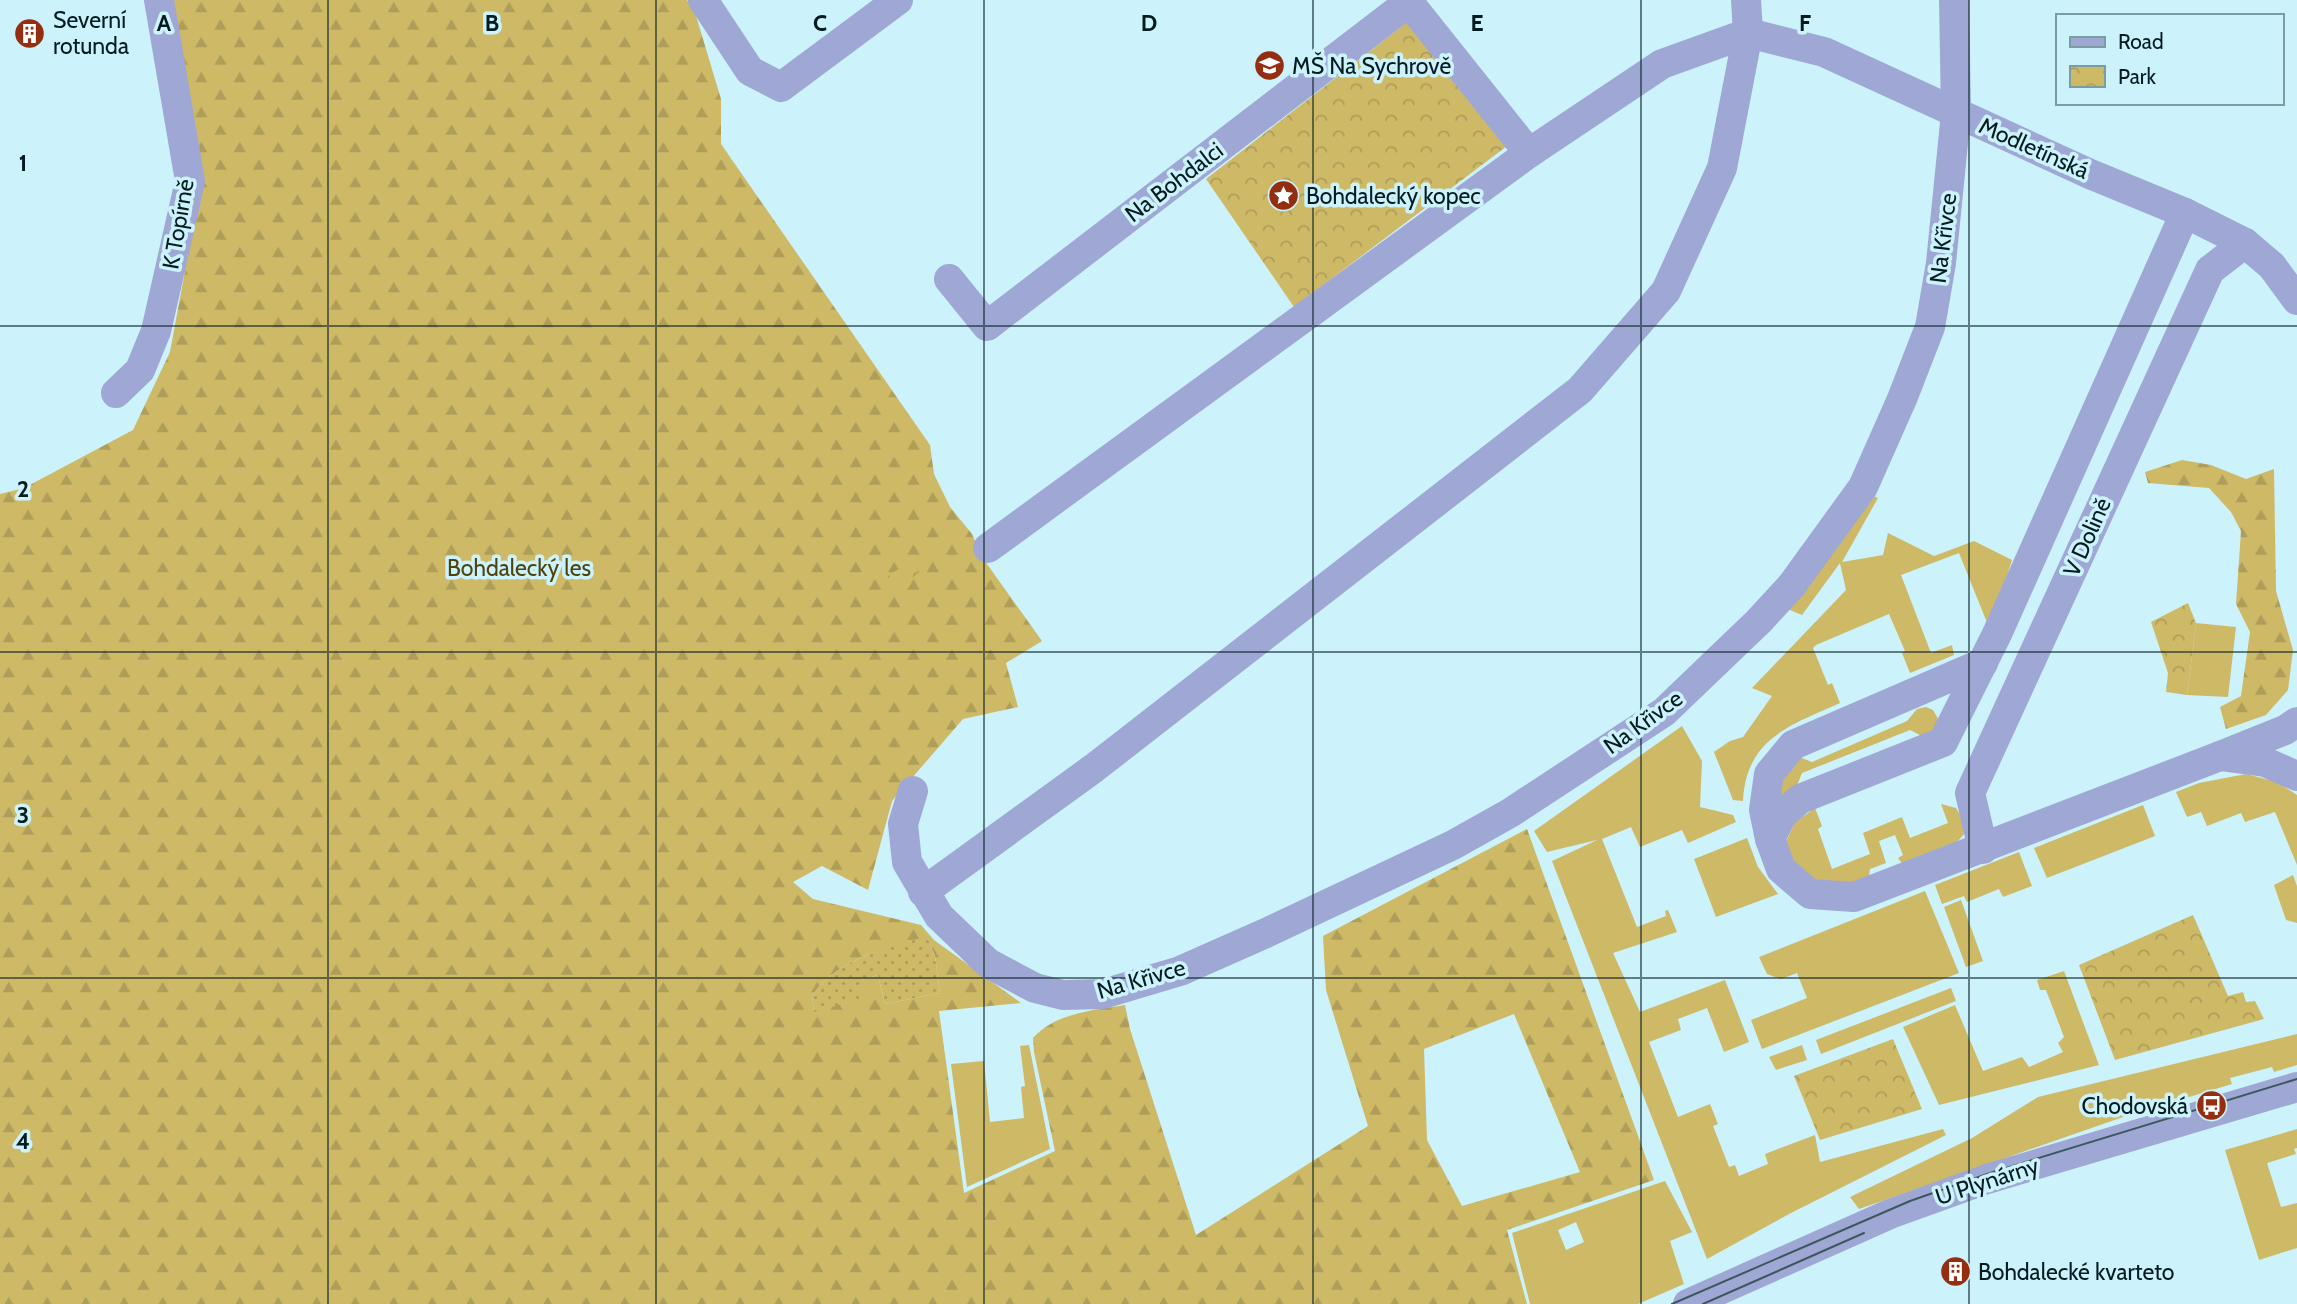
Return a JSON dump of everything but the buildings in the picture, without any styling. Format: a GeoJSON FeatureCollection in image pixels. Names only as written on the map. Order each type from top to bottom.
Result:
{"type":"FeatureCollection","features":[{"type":"Feature","properties":{"kind":"street","name":"K Topírně"},"geometry":{"type":"LineString","coordinates":[[116,393],[140,370],[156,331],[190,181],[159,0]]}},
{"type":"Feature","properties":{"kind":"street"},"geometry":{"type":"LineString","coordinates":[[703,0],[750,71],[781,87],[898,0]]}},
{"type":"Feature","properties":{"kind":"street"},"geometry":{"type":"LineString","coordinates":[[923,892],[1121,747],[1580,390],[1666,291],[1722,168],[1748,33],[1746,0]]}},
{"type":"Feature","properties":{"kind":"street","name":"Na Křivce"},"geometry":{"type":"LineString","coordinates":[[913,791],[903,824],[906,862],[939,916],[988,963],[1035,988],[1063,995],[1103,994],[1192,966],[1453,845],[1510,813],[1664,712],[1759,621],[1792,585],[1863,487],[1930,327],[1941,263],[1956,113],[1954,0]]}},
{"type":"Feature","properties":{"kind":"street"},"geometry":{"type":"LineString","coordinates":[[1408,1],[1529,153]]}},
{"type":"Feature","properties":{"kind":"street","name":"Na Bohdalci"},"geometry":{"type":"LineString","coordinates":[[949,279],[987,326],[1408,1]]}},
{"type":"Feature","properties":{"kind":"street"},"geometry":{"type":"LineString","coordinates":[[988,548],[1529,153],[1662,64],[1748,33]]}},
{"type":"Feature","properties":{"kind":"street","name":"Modletínská"},"geometry":{"type":"LineString","coordinates":[[1748,33],[1824,52],[2090,174],[2185,213],[2245,243],[2272,266],[2297,300]]}},
{"type":"Feature","properties":{"kind":"street","name":"V Dolině"},"geometry":{"type":"LineString","coordinates":[[1770,839],[1782,815],[1800,799],[1943,742],[1983,663],[2185,213]]}},
{"type":"Feature","properties":{"kind":"street","name":"V Dolině"},"geometry":{"type":"LineString","coordinates":[[1983,849],[1970,793],[2210,270],[2245,243]]}},
{"type":"Feature","properties":{"kind":"street"},"geometry":{"type":"LineString","coordinates":[[1983,663],[1793,745],[1769,774],[1764,810],[1770,839],[1782,869],[1810,894],[1854,897],[2220,756],[2285,730],[2297,722]]}},
{"type":"Feature","properties":{"kind":"street"},"geometry":{"type":"LineString","coordinates":[[2220,756],[2265,762],[2297,776]]}},
{"type":"Feature","properties":{"kind":"street","name":"U Plynárny"},"geometry":{"type":"LineString","coordinates":[[1688,1304],[1890,1214],[1987,1179],[2297,1087]]}},
{"type":"Feature","properties":{"kind":"green space","name":"Bohdalecký les"},"geometry":{"type":"Polygon","coordinates":[[[172,0],[687,0],[694,9],[721,99],[721,144],[930,445],[934,474],[950,507],[972,534],[982,557],[1042,641],[1006,663],[1018,707],[963,719],[892,801],[868,890],[822,866],[793,882],[813,899],[921,925],[934,940],[1021,1003],[939,1011],[964,1193],[1055,1151],[1033,1038],[1052,1023],[1064,1018],[1125,1005],[1130,1029],[1196,1235],[1368,1126],[1326,990],[1323,936],[1527,829],[1654,1180],[1507,1230],[1527,1304],[0,1304],[0,494],[24,488],[133,430],[170,352],[202,179],[172,0]],[[927,937],[863,957],[835,972],[812,996],[814,1011],[862,998],[862,980],[878,975],[885,1004],[940,993],[935,956],[927,937]],[[1514,1014],[1424,1049],[1427,1140],[1462,1206],[1580,1172],[1514,1014]]]}},
{"type":"Feature","properties":{"kind":"green space"},"geometry":{"type":"Polygon","coordinates":[[[1410,20],[1507,146],[1294,307],[1206,179],[1410,20]]]}},
{"type":"Feature","properties":{"kind":"green space"},"geometry":{"type":"Polygon","coordinates":[[[2182,460],[2211,465],[2246,479],[2274,469],[2276,591],[2293,650],[2288,690],[2266,715],[2226,729],[2220,707],[2241,696],[2250,632],[2236,604],[2241,531],[2231,512],[2209,488],[2148,483],[2145,472],[2182,460]]]}},
{"type":"Feature","properties":{"kind":"green space"},"geometry":{"type":"Polygon","coordinates":[[[1872,495],[1878,498],[1842,562],[1883,555],[1888,533],[1934,556],[1974,541],[2012,560],[1990,630],[1959,553],[1901,575],[1931,653],[1952,645],[1954,655],[1910,673],[1902,653],[1905,651],[1889,614],[1816,645],[1813,648],[1828,685],[1832,683],[1840,703],[1774,737],[1762,748],[1753,762],[1746,780],[1743,801],[1733,800],[1714,752],[1730,741],[1743,737],[1772,696],[1752,688],[1846,590],[1840,563],[1802,615],[1785,608],[1872,495]]]}},
{"type":"Feature","properties":{"kind":"green space"},"geometry":{"type":"Polygon","coordinates":[[[915,557],[924,568],[902,587],[883,580],[915,557]]]}},
{"type":"Feature","properties":{"kind":"green space"},"geometry":{"type":"Polygon","coordinates":[[[2188,603],[2196,623],[2187,695],[2166,692],[2168,673],[2151,622],[2188,603]]]}},
{"type":"Feature","properties":{"kind":"green space"},"geometry":{"type":"Polygon","coordinates":[[[2196,623],[2236,627],[2228,697],[2187,695],[2196,623]]]}},
{"type":"Feature","properties":{"kind":"green space"},"geometry":{"type":"Polygon","coordinates":[[[1926,707],[1933,710],[1940,722],[1930,740],[1910,730],[1802,773],[1794,793],[1771,799],[1794,755],[1812,762],[1907,721],[1917,709],[1926,707]]]}},
{"type":"Feature","properties":{"kind":"green space"},"geometry":{"type":"Polygon","coordinates":[[[1682,726],[1702,761],[1700,807],[1733,815],[1736,822],[1688,843],[1682,830],[1640,847],[1631,827],[1602,839],[1637,927],[1666,916],[1665,911],[1668,910],[1677,932],[1613,953],[1640,1012],[1725,980],[1749,1042],[1724,1052],[1707,1008],[1678,1019],[1681,1030],[1649,1042],[1678,1117],[1710,1104],[1718,1124],[1713,1126],[1729,1167],[1735,1165],[1739,1176],[1768,1164],[1765,1154],[1815,1135],[1820,1162],[1943,1129],[1946,1135],[1791,1213],[1707,1259],[1552,861],[1597,840],[1547,852],[1534,831],[1682,726]]]}},
{"type":"Feature","properties":{"kind":"green space"},"geometry":{"type":"Polygon","coordinates":[[[2246,774],[2277,782],[2297,795],[2297,865],[2275,812],[2245,822],[2241,813],[2207,826],[2201,812],[2187,817],[2176,792],[2199,783],[2246,774]]]}},
{"type":"Feature","properties":{"kind":"green space"},"geometry":{"type":"Polygon","coordinates":[[[1941,804],[1956,808],[1962,818],[1964,834],[1952,848],[1903,865],[1898,858],[1903,855],[1895,835],[1879,841],[1886,863],[1870,869],[1869,876],[1861,883],[1823,882],[1806,875],[1785,844],[1795,822],[1815,808],[1822,826],[1818,829],[1832,869],[1870,854],[1863,833],[1902,817],[1910,838],[1948,823],[1941,804]]]}},
{"type":"Feature","properties":{"kind":"green space"},"geometry":{"type":"Polygon","coordinates":[[[2143,805],[2155,836],[2047,878],[2034,848],[2143,805]]]}},
{"type":"Feature","properties":{"kind":"green space"},"geometry":{"type":"Polygon","coordinates":[[[1747,838],[1758,867],[1778,894],[1716,917],[1694,859],[1747,838]]]}},
{"type":"Feature","properties":{"kind":"green space"},"geometry":{"type":"Polygon","coordinates":[[[2019,852],[2032,886],[2003,897],[1999,889],[1967,902],[1964,896],[1942,904],[1935,885],[2019,852]]]}},
{"type":"Feature","properties":{"kind":"green space"},"geometry":{"type":"Polygon","coordinates":[[[2293,875],[2297,886],[2297,923],[2286,920],[2274,885],[2293,875]]]}},
{"type":"Feature","properties":{"kind":"green space"},"geometry":{"type":"Polygon","coordinates":[[[1925,891],[1959,973],[1762,1049],[1751,1020],[1807,998],[1797,973],[1781,979],[1767,974],[1759,957],[1925,891]]]}},
{"type":"Feature","properties":{"kind":"green space"},"geometry":{"type":"Polygon","coordinates":[[[1961,900],[1983,961],[1966,967],[1944,907],[1961,900]]]}},
{"type":"Feature","properties":{"kind":"green space"},"geometry":{"type":"Polygon","coordinates":[[[2193,915],[2228,996],[2243,992],[2246,1002],[2255,1001],[2264,1019],[2115,1060],[2079,965],[2193,915]]]}},
{"type":"Feature","properties":{"kind":"green space"},"geometry":{"type":"Polygon","coordinates":[[[927,936],[935,956],[940,993],[885,1004],[878,975],[862,980],[863,998],[814,1012],[812,996],[835,972],[863,957],[927,936]]]}},
{"type":"Feature","properties":{"kind":"green space"},"geometry":{"type":"Polygon","coordinates":[[[2064,971],[2099,1065],[1939,1105],[1903,1027],[1955,1005],[1983,1071],[2022,1057],[2029,1067],[2063,1052],[2058,1043],[2064,1037],[2046,990],[2040,990],[2037,980],[2064,971]]]}},
{"type":"Feature","properties":{"kind":"green space"},"geometry":{"type":"Polygon","coordinates":[[[1951,988],[1956,1001],[1821,1054],[1816,1040],[1951,988]]]}},
{"type":"Feature","properties":{"kind":"green space"},"geometry":{"type":"Polygon","coordinates":[[[2297,1034],[2297,1065],[2274,1072],[2272,1067],[2230,1078],[2232,1084],[2126,1116],[1859,1209],[1850,1197],[1972,1138],[2038,1097],[2297,1034]]]}},
{"type":"Feature","properties":{"kind":"green space"},"geometry":{"type":"Polygon","coordinates":[[[1893,1039],[1922,1109],[1820,1140],[1794,1076],[1893,1039]]]}},
{"type":"Feature","properties":{"kind":"green space"},"geometry":{"type":"Polygon","coordinates":[[[1029,1045],[1050,1149],[967,1187],[951,1064],[984,1061],[990,1122],[1024,1118],[1021,1087],[1025,1086],[1020,1046],[1029,1045]]]}},
{"type":"Feature","properties":{"kind":"green space"},"geometry":{"type":"Polygon","coordinates":[[[1802,1045],[1807,1060],[1776,1070],[1769,1057],[1802,1045]]]}},
{"type":"Feature","properties":{"kind":"green space"},"geometry":{"type":"Polygon","coordinates":[[[2297,1129],[2297,1148],[2294,1149],[2296,1154],[2267,1163],[2281,1207],[2297,1203],[2297,1248],[2259,1260],[2225,1150],[2297,1129]]]}},
{"type":"Feature","properties":{"kind":"green space"},"geometry":{"type":"Polygon","coordinates":[[[1665,1181],[1692,1232],[1670,1241],[1684,1284],[1638,1304],[1530,1304],[1512,1233],[1665,1181]],[[1576,1222],[1558,1230],[1566,1250],[1584,1242],[1576,1222]]]}},
{"type":"Feature","properties":{"kind":"tram line"},"geometry":{"type":"LineString","coordinates":[[1672,1304],[1910,1201],[1993,1172],[2297,1079]]}},
{"type":"Feature","properties":{"kind":"tram line"},"geometry":{"type":"LineString","coordinates":[[1703,1304],[1864,1233]]}},
{"type":"Feature","properties":{"kind":"place","name":"Severní rotunda"},"geometry":{"type":"Point","coordinates":[30,33]}},
{"type":"Feature","properties":{"kind":"place","name":"MŠ Na Sychrově"},"geometry":{"type":"Point","coordinates":[1269,66]}},
{"type":"Feature","properties":{"kind":"place","name":"Bohdalecký kopec"},"geometry":{"type":"Point","coordinates":[1283,196]}},
{"type":"Feature","properties":{"kind":"place","name":"Chodovská"},"geometry":{"type":"Point","coordinates":[2211,1106]}},
{"type":"Feature","properties":{"kind":"place","name":"Bohdalecké kvarteto"},"geometry":{"type":"Point","coordinates":[1955,1272]}}]}
